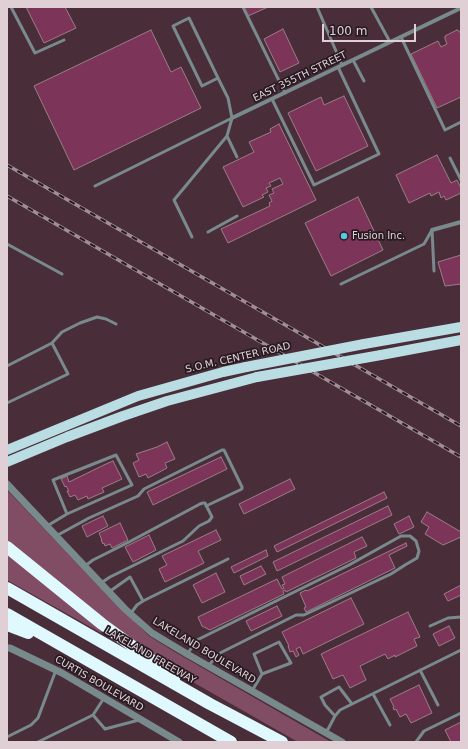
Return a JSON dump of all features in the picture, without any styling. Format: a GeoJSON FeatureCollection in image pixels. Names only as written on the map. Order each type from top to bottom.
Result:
{"type":"FeatureCollection","features":[{"type":"Feature","properties":{"kind":"highway"},"geometry":{"type":"LineString","coordinates":[[7,547],[102,624],[184,682],[210,704]]}},
{"type":"Feature","properties":{"kind":"highway","name":"LAKELAND FREEWAY"},"geometry":{"type":"LineString","coordinates":[[7,588],[210,704],[282,742]]}},
{"type":"Feature","properties":{"kind":"highway"},"geometry":{"type":"LineString","coordinates":[[7,614],[231,742]]}},
{"type":"Feature","properties":{"kind":"highway"},"geometry":{"type":"LineString","coordinates":[[7,625],[66,648]]}},
{"type":"Feature","properties":{"kind":"main road","name":"S.O.M. CENTER ROAD"},"geometry":{"type":"LineString","coordinates":[[7,450],[138,396],[223,372],[364,344],[461,327]]}},
{"type":"Feature","properties":{"kind":"main road"},"geometry":{"type":"LineString","coordinates":[[8,462],[67,437],[167,401],[257,377],[461,340]]}},
{"type":"Feature","properties":{"kind":"street","name":"EAST 355TH STREET"},"geometry":{"type":"LineString","coordinates":[[232,118],[460,8]]}},
{"type":"Feature","properties":{"kind":"street"},"geometry":{"type":"LineString","coordinates":[[460,8],[461,14]]}},
{"type":"Feature","properties":{"kind":"street"},"geometry":{"type":"LineString","coordinates":[[432,230],[461,222]]}},
{"type":"Feature","properties":{"kind":"street","name":"LAKELAND BOULEVARD"},"geometry":{"type":"LineString","coordinates":[[7,484],[130,614],[152,633],[342,742]]}},
{"type":"Feature","properties":{"kind":"street","name":"CURTIS BOULEVARD"},"geometry":{"type":"LineString","coordinates":[[7,648],[10,648],[56,670],[179,742]]}},
{"type":"Feature","properties":{"kind":"lane"},"geometry":{"type":"LineString","coordinates":[[11,7],[35,53],[64,40]]}},
{"type":"Feature","properties":{"kind":"lane"},"geometry":{"type":"LineString","coordinates":[[243,7],[285,93]]}},
{"type":"Feature","properties":{"kind":"lane"},"geometry":{"type":"LineString","coordinates":[[272,99],[314,185],[379,154],[316,7]]}},
{"type":"Feature","properties":{"kind":"lane"},"geometry":{"type":"LineString","coordinates":[[371,7],[390,42]]}},
{"type":"Feature","properties":{"kind":"lane"},"geometry":{"type":"LineString","coordinates":[[192,237],[174,200],[227,136],[232,118],[228,98],[189,18],[173,26],[202,86],[218,78]]}},
{"type":"Feature","properties":{"kind":"lane"},"geometry":{"type":"LineString","coordinates":[[401,37],[445,130],[461,122]]}},
{"type":"Feature","properties":{"kind":"lane"},"geometry":{"type":"LineString","coordinates":[[353,60],[364,81]]}},
{"type":"Feature","properties":{"kind":"lane"},"geometry":{"type":"LineString","coordinates":[[95,186],[232,118]]}},
{"type":"Feature","properties":{"kind":"lane"},"geometry":{"type":"LineString","coordinates":[[227,136],[237,157]]}},
{"type":"Feature","properties":{"kind":"lane"},"geometry":{"type":"LineString","coordinates":[[450,158],[461,180]]}},
{"type":"Feature","properties":{"kind":"lane"},"geometry":{"type":"LineString","coordinates":[[208,232],[238,216]]}},
{"type":"Feature","properties":{"kind":"lane"},"geometry":{"type":"LineString","coordinates":[[432,230],[434,272]]}},
{"type":"Feature","properties":{"kind":"lane"},"geometry":{"type":"LineString","coordinates":[[341,284],[424,244],[432,230]]}},
{"type":"Feature","properties":{"kind":"lane"},"geometry":{"type":"LineString","coordinates":[[7,244],[62,274]]}},
{"type":"Feature","properties":{"kind":"lane"},"geometry":{"type":"LineString","coordinates":[[7,366],[52,343],[62,332],[80,323],[98,317],[116,324]]}},
{"type":"Feature","properties":{"kind":"lane"},"geometry":{"type":"LineString","coordinates":[[7,403],[68,374],[52,343]]}},
{"type":"Feature","properties":{"kind":"lane"},"geometry":{"type":"LineString","coordinates":[[56,536],[89,518],[138,496],[144,489],[224,450],[242,489],[206,506]]}},
{"type":"Feature","properties":{"kind":"lane"},"geometry":{"type":"LineString","coordinates":[[46,526],[68,514],[132,485],[116,455],[53,480],[68,514]]}},
{"type":"Feature","properties":{"kind":"lane"},"geometry":{"type":"LineString","coordinates":[[85,566],[93,560],[200,504],[205,503],[212,517],[211,520],[199,526],[183,540],[101,583]]}},
{"type":"Feature","properties":{"kind":"lane"},"geometry":{"type":"LineString","coordinates":[[187,654],[198,640],[349,565],[401,536],[410,536],[416,540],[419,551],[417,558],[385,576],[304,615],[296,615],[220,653],[208,666]]}},
{"type":"Feature","properties":{"kind":"lane"},"geometry":{"type":"LineString","coordinates":[[130,614],[143,601],[228,559]]}},
{"type":"Feature","properties":{"kind":"lane"},"geometry":{"type":"LineString","coordinates":[[109,592],[130,577],[143,601]]}},
{"type":"Feature","properties":{"kind":"lane"},"geometry":{"type":"LineString","coordinates":[[430,626],[448,618],[461,617]]}},
{"type":"Feature","properties":{"kind":"lane"},"geometry":{"type":"LineString","coordinates":[[252,691],[262,674],[290,663],[279,642],[254,654],[262,674]]}},
{"type":"Feature","properties":{"kind":"lane"},"geometry":{"type":"LineString","coordinates":[[326,733],[340,710],[461,650]]}},
{"type":"Feature","properties":{"kind":"lane"},"geometry":{"type":"LineString","coordinates":[[7,737],[31,725],[38,718],[56,670]]}},
{"type":"Feature","properties":{"kind":"lane"},"geometry":{"type":"LineString","coordinates":[[420,670],[438,705]]}},
{"type":"Feature","properties":{"kind":"lane"},"geometry":{"type":"LineString","coordinates":[[335,716],[325,705],[321,697],[339,688],[352,704]]}},
{"type":"Feature","properties":{"kind":"lane"},"geometry":{"type":"LineString","coordinates":[[373,694],[390,725]]}},
{"type":"Feature","properties":{"kind":"lane"},"geometry":{"type":"LineString","coordinates":[[38,742],[93,715],[104,698]]}},
{"type":"Feature","properties":{"kind":"lane"},"geometry":{"type":"LineString","coordinates":[[416,742],[424,731],[461,713]]}},
{"type":"Feature","properties":{"kind":"lane"},"geometry":{"type":"LineString","coordinates":[[93,715],[105,729],[140,719]]}},
{"type":"Feature","properties":{"kind":"shaded area"},"geometry":{"type":"Polygon","coordinates":[[[7,490],[149,636],[331,742],[298,742],[184,677],[131,640],[7,541],[7,490]]]}},
{"type":"Feature","properties":{"kind":"shaded area"},"geometry":{"type":"Polygon","coordinates":[[[7,554],[102,630],[101,633],[7,580],[7,554]]]}},
{"type":"Feature","properties":{"kind":"building"},"geometry":{"type":"Polygon","coordinates":[[[26,7],[65,7],[76,28],[44,43],[26,7]]]}},
{"type":"Feature","properties":{"kind":"building"},"geometry":{"type":"Polygon","coordinates":[[[244,7],[268,7],[248,16],[244,7]]]}},
{"type":"Feature","properties":{"kind":"building"},"geometry":{"type":"Polygon","coordinates":[[[283,29],[299,63],[280,72],[264,39],[283,29]]]}},
{"type":"Feature","properties":{"kind":"building"},"geometry":{"type":"Polygon","coordinates":[[[151,30],[171,72],[181,67],[201,108],[74,170],[34,86],[151,30]]]}},
{"type":"Feature","properties":{"kind":"building"},"geometry":{"type":"Polygon","coordinates":[[[457,30],[461,34],[461,97],[437,108],[411,54],[438,41],[441,47],[447,44],[445,36],[457,30]]]}},
{"type":"Feature","properties":{"kind":"building"},"geometry":{"type":"Polygon","coordinates":[[[344,96],[368,146],[316,171],[288,113],[321,97],[324,105],[344,96]]]}},
{"type":"Feature","properties":{"kind":"building"},"geometry":{"type":"Polygon","coordinates":[[[279,124],[316,200],[228,243],[221,229],[270,206],[269,203],[272,201],[269,195],[274,193],[272,189],[283,184],[280,178],[269,183],[271,186],[266,188],[268,192],[262,195],[264,197],[243,207],[223,167],[254,152],[249,142],[271,132],[270,129],[279,124]]]}},
{"type":"Feature","properties":{"kind":"building"},"geometry":{"type":"Polygon","coordinates":[[[437,155],[451,183],[457,180],[461,188],[461,193],[446,200],[444,196],[441,198],[439,192],[431,196],[430,193],[409,203],[396,175],[437,155]]]}},
{"type":"Feature","properties":{"kind":"building","name":"Fusion Inc."},"geometry":{"type":"Polygon","coordinates":[[[358,197],[383,250],[331,276],[305,223],[358,197]]]}},
{"type":"Feature","properties":{"kind":"building"},"geometry":{"type":"Polygon","coordinates":[[[461,255],[461,284],[445,286],[438,262],[461,255]]]}},
{"type":"Feature","properties":{"kind":"building"},"geometry":{"type":"Polygon","coordinates":[[[167,442],[175,459],[165,463],[167,468],[148,478],[146,474],[139,477],[133,463],[139,460],[136,454],[167,442]]]}},
{"type":"Feature","properties":{"kind":"building"},"geometry":{"type":"Polygon","coordinates":[[[221,457],[227,469],[153,505],[147,492],[221,457]]]}},
{"type":"Feature","properties":{"kind":"building"},"geometry":{"type":"Polygon","coordinates":[[[113,461],[122,479],[102,488],[104,492],[88,499],[87,496],[78,500],[75,495],[70,497],[67,491],[69,491],[61,479],[67,476],[69,482],[113,461]]]}},
{"type":"Feature","properties":{"kind":"building"},"geometry":{"type":"Polygon","coordinates":[[[290,479],[295,489],[244,514],[239,504],[290,479]]]}},
{"type":"Feature","properties":{"kind":"building"},"geometry":{"type":"Polygon","coordinates":[[[384,492],[387,498],[277,552],[274,546],[384,492]]]}},
{"type":"Feature","properties":{"kind":"building"},"geometry":{"type":"Polygon","coordinates":[[[388,506],[392,515],[277,571],[273,562],[388,506]]]}},
{"type":"Feature","properties":{"kind":"building"},"geometry":{"type":"Polygon","coordinates":[[[427,512],[461,532],[461,537],[443,545],[425,534],[429,527],[421,522],[427,512]]]}},
{"type":"Feature","properties":{"kind":"building"},"geometry":{"type":"Polygon","coordinates":[[[103,516],[108,526],[87,537],[82,526],[103,516]]]}},
{"type":"Feature","properties":{"kind":"building"},"geometry":{"type":"Polygon","coordinates":[[[409,516],[414,527],[399,534],[394,524],[409,516]]]}},
{"type":"Feature","properties":{"kind":"building"},"geometry":{"type":"Polygon","coordinates":[[[120,523],[128,540],[112,548],[110,544],[105,546],[99,533],[120,523]]]}},
{"type":"Feature","properties":{"kind":"building"},"geometry":{"type":"Polygon","coordinates":[[[216,530],[221,540],[198,551],[204,563],[165,582],[159,569],[167,565],[162,556],[216,530]]]}},
{"type":"Feature","properties":{"kind":"building"},"geometry":{"type":"Polygon","coordinates":[[[149,535],[156,550],[133,562],[125,547],[149,535]]]}},
{"type":"Feature","properties":{"kind":"building"},"geometry":{"type":"Polygon","coordinates":[[[362,537],[367,546],[354,552],[356,558],[286,592],[285,590],[283,591],[284,594],[210,630],[202,626],[198,617],[277,579],[282,589],[284,588],[282,585],[285,584],[282,577],[362,537]]]}},
{"type":"Feature","properties":{"kind":"building"},"geometry":{"type":"Polygon","coordinates":[[[406,543],[407,546],[389,555],[395,568],[306,612],[304,608],[306,607],[300,593],[406,543]]]}},
{"type":"Feature","properties":{"kind":"building"},"geometry":{"type":"Polygon","coordinates":[[[266,550],[268,556],[234,573],[231,567],[266,550]]]}},
{"type":"Feature","properties":{"kind":"building"},"geometry":{"type":"Polygon","coordinates":[[[261,566],[266,574],[244,585],[240,576],[261,566]]]}},
{"type":"Feature","properties":{"kind":"building"},"geometry":{"type":"Polygon","coordinates":[[[216,573],[225,592],[202,603],[193,585],[216,573]]]}},
{"type":"Feature","properties":{"kind":"building"},"geometry":{"type":"Polygon","coordinates":[[[461,585],[461,595],[448,601],[444,594],[461,585]]]}},
{"type":"Feature","properties":{"kind":"building"},"geometry":{"type":"Polygon","coordinates":[[[351,598],[364,624],[303,654],[300,647],[296,649],[299,655],[296,657],[293,651],[290,652],[289,646],[282,632],[351,598]]]}},
{"type":"Feature","properties":{"kind":"building"},"geometry":{"type":"Polygon","coordinates":[[[277,606],[282,616],[251,631],[246,621],[277,606]]]}},
{"type":"Feature","properties":{"kind":"building"},"geometry":{"type":"Polygon","coordinates":[[[408,612],[420,637],[414,639],[417,646],[395,657],[395,655],[388,659],[385,654],[360,666],[366,680],[350,688],[343,675],[333,679],[321,654],[408,612]]]}},
{"type":"Feature","properties":{"kind":"building"},"geometry":{"type":"Polygon","coordinates":[[[449,626],[455,638],[439,646],[433,634],[449,626]]]}},
{"type":"Feature","properties":{"kind":"building"},"geometry":{"type":"Polygon","coordinates":[[[419,685],[432,713],[411,723],[406,714],[400,717],[396,709],[394,710],[390,699],[419,685]]]}},
{"type":"Feature","properties":{"kind":"building"},"geometry":{"type":"Polygon","coordinates":[[[461,722],[461,742],[451,742],[445,730],[461,722]]]}},
{"type":"Feature","properties":{"kind":"railway"},"geometry":{"type":"LineString","coordinates":[[7,165],[461,426]]}},
{"type":"Feature","properties":{"kind":"railway"},"geometry":{"type":"LineString","coordinates":[[7,196],[461,457]]}},
{"type":"Feature","properties":{"kind":"place","name":"Fusion Inc."},"geometry":{"type":"Point","coordinates":[344,236]}}]}
